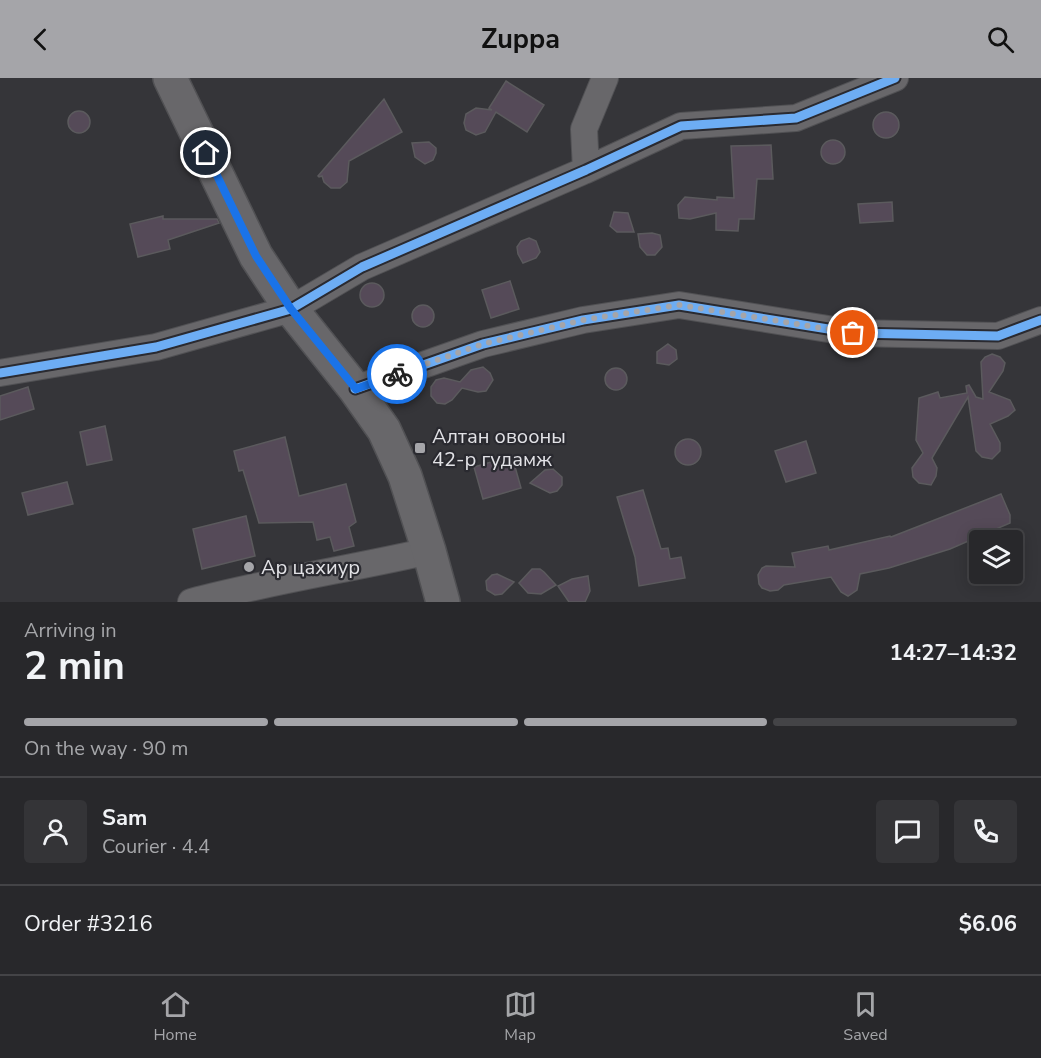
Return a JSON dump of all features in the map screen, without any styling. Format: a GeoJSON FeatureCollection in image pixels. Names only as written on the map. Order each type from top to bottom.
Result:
{"type":"FeatureCollection","features":[{"type":"Feature","properties":{"kind":"main road"},"geometry":{"type":"LineString","coordinates":[[170,78],[256,256],[291,309],[356,389],[384,430],[405,476],[429,551],[442,602]]}},
{"type":"Feature","properties":{"kind":"street"},"geometry":{"type":"LineString","coordinates":[[585,170],[584,129],[605,78]]}},
{"type":"Feature","properties":{"kind":"street"},"geometry":{"type":"LineString","coordinates":[[0,373],[156,347],[291,309],[362,267],[681,126],[796,118],[895,78]]}},
{"type":"Feature","properties":{"kind":"street"},"geometry":{"type":"LineString","coordinates":[[356,389],[483,344],[583,320],[679,305],[853,333],[998,336],[1041,320]]}},
{"type":"Feature","properties":{"kind":"street"},"geometry":{"type":"LineString","coordinates":[[191,602],[278,581],[429,551]]}},
{"type":"Feature","properties":{"kind":"building"},"geometry":{"type":"Polygon","coordinates":[[[506,81],[544,105],[527,132],[496,112],[485,132],[476,135],[466,130],[464,123],[466,114],[476,108],[492,110],[489,108],[506,81]]]}},
{"type":"Feature","properties":{"kind":"building"},"geometry":{"type":"Polygon","coordinates":[[[384,99],[402,132],[349,161],[347,182],[340,188],[331,188],[324,182],[322,176],[318,176],[384,99]]]}},
{"type":"Feature","properties":{"kind":"building"},"geometry":{"type":"Polygon","coordinates":[[[79,111],[87,114],[90,122],[87,130],[79,133],[71,130],[68,122],[71,114],[79,111]]]}},
{"type":"Feature","properties":{"kind":"building"},"geometry":{"type":"Polygon","coordinates":[[[886,112],[895,116],[899,125],[895,134],[886,138],[877,134],[873,125],[877,116],[886,112]]]}},
{"type":"Feature","properties":{"kind":"building"},"geometry":{"type":"Polygon","coordinates":[[[833,140],[838,141],[844,147],[844,157],[838,163],[833,164],[828,163],[822,157],[821,152],[822,147],[828,141],[833,140]]]}},
{"type":"Feature","properties":{"kind":"building"},"geometry":{"type":"Polygon","coordinates":[[[429,142],[436,148],[436,153],[433,160],[425,164],[415,157],[412,143],[429,142]]]}},
{"type":"Feature","properties":{"kind":"building"},"geometry":{"type":"Polygon","coordinates":[[[771,145],[773,179],[757,179],[754,219],[739,219],[738,231],[716,230],[716,213],[690,219],[679,218],[678,205],[685,197],[717,200],[717,197],[734,198],[731,146],[771,145]]]}},
{"type":"Feature","properties":{"kind":"building"},"geometry":{"type":"Polygon","coordinates":[[[892,202],[893,221],[860,223],[858,204],[892,202]]]}},
{"type":"Feature","properties":{"kind":"building"},"geometry":{"type":"Polygon","coordinates":[[[614,212],[628,213],[634,232],[617,232],[610,226],[614,212]]]}},
{"type":"Feature","properties":{"kind":"building"},"geometry":{"type":"Polygon","coordinates":[[[163,216],[163,219],[217,219],[219,223],[168,240],[170,249],[138,257],[130,224],[163,216]]]}},
{"type":"Feature","properties":{"kind":"building"},"geometry":{"type":"Polygon","coordinates":[[[638,234],[660,235],[662,247],[655,255],[647,255],[640,247],[638,234]]]}},
{"type":"Feature","properties":{"kind":"building"},"geometry":{"type":"Polygon","coordinates":[[[529,238],[536,241],[540,252],[536,258],[523,263],[517,247],[521,241],[529,238]]]}},
{"type":"Feature","properties":{"kind":"building"},"geometry":{"type":"Polygon","coordinates":[[[510,281],[519,309],[491,318],[482,290],[510,281]]]}},
{"type":"Feature","properties":{"kind":"building"},"geometry":{"type":"Polygon","coordinates":[[[372,283],[380,287],[384,295],[380,303],[372,307],[364,303],[360,295],[364,287],[372,283]]]}},
{"type":"Feature","properties":{"kind":"building"},"geometry":{"type":"Polygon","coordinates":[[[423,305],[431,308],[434,316],[431,324],[423,327],[415,324],[412,316],[415,308],[423,305]]]}},
{"type":"Feature","properties":{"kind":"building"},"geometry":{"type":"Polygon","coordinates":[[[668,344],[676,350],[677,359],[669,365],[657,363],[657,352],[668,344]]]}},
{"type":"Feature","properties":{"kind":"building"},"geometry":{"type":"Polygon","coordinates":[[[992,354],[1000,357],[1005,363],[1003,371],[989,392],[1010,400],[1015,410],[1008,416],[990,424],[1000,443],[1000,451],[992,459],[982,457],[976,451],[968,397],[932,458],[937,468],[931,485],[919,483],[913,477],[912,468],[923,453],[916,440],[919,398],[938,392],[940,398],[967,393],[966,386],[969,385],[976,397],[983,399],[981,362],[992,354]]]}},
{"type":"Feature","properties":{"kind":"building"},"geometry":{"type":"Polygon","coordinates":[[[483,367],[490,373],[493,380],[486,391],[478,392],[462,388],[452,400],[445,404],[437,403],[431,396],[431,387],[436,380],[444,378],[460,382],[471,370],[483,367]]]}},
{"type":"Feature","properties":{"kind":"building"},"geometry":{"type":"Polygon","coordinates":[[[616,368],[624,371],[627,379],[624,387],[616,390],[608,387],[605,379],[608,371],[616,368]]]}},
{"type":"Feature","properties":{"kind":"building"},"geometry":{"type":"Polygon","coordinates":[[[28,387],[34,409],[0,420],[0,396],[28,387]]]}},
{"type":"Feature","properties":{"kind":"building"},"geometry":{"type":"Polygon","coordinates":[[[105,426],[112,460],[87,465],[80,432],[105,426]]]}},
{"type":"Feature","properties":{"kind":"building"},"geometry":{"type":"Polygon","coordinates":[[[285,437],[299,496],[346,484],[356,522],[349,527],[354,546],[334,551],[330,537],[317,540],[313,522],[259,523],[243,470],[239,471],[234,451],[285,437]]]}},
{"type":"Feature","properties":{"kind":"building"},"geometry":{"type":"Polygon","coordinates":[[[688,439],[697,443],[701,452],[697,461],[688,465],[679,461],[675,452],[679,443],[688,439]]]}},
{"type":"Feature","properties":{"kind":"building"},"geometry":{"type":"Polygon","coordinates":[[[806,441],[816,473],[786,482],[775,451],[806,441]]]}},
{"type":"Feature","properties":{"kind":"building"},"geometry":{"type":"Polygon","coordinates":[[[512,456],[521,488],[483,499],[474,467],[512,456]]]}},
{"type":"Feature","properties":{"kind":"building"},"geometry":{"type":"Polygon","coordinates":[[[553,469],[562,477],[562,485],[557,491],[550,493],[530,483],[545,470],[553,469]]]}},
{"type":"Feature","properties":{"kind":"building"},"geometry":{"type":"Polygon","coordinates":[[[67,482],[73,504],[28,515],[22,493],[67,482]]]}},
{"type":"Feature","properties":{"kind":"building"},"geometry":{"type":"Polygon","coordinates":[[[643,490],[661,549],[668,548],[670,559],[681,557],[685,578],[639,586],[635,557],[617,497],[643,490]]]}},
{"type":"Feature","properties":{"kind":"building"},"geometry":{"type":"Polygon","coordinates":[[[1001,494],[1010,515],[1010,523],[994,530],[969,530],[969,541],[950,549],[889,568],[860,574],[857,590],[848,596],[841,592],[831,577],[784,585],[778,590],[770,591],[759,584],[758,575],[766,566],[795,567],[792,553],[828,546],[829,550],[891,537],[1001,494]]]}},
{"type":"Feature","properties":{"kind":"building"},"geometry":{"type":"Polygon","coordinates":[[[246,516],[255,556],[202,569],[193,529],[246,516]]]}},
{"type":"Feature","properties":{"kind":"building"},"geometry":{"type":"Polygon","coordinates":[[[532,569],[540,569],[556,585],[541,594],[528,593],[519,583],[532,569]]]}},
{"type":"Feature","properties":{"kind":"building"},"geometry":{"type":"Polygon","coordinates":[[[497,574],[514,582],[502,594],[495,595],[487,590],[486,581],[492,575],[497,574]]]}},
{"type":"Feature","properties":{"kind":"building"},"geometry":{"type":"Polygon","coordinates":[[[588,576],[590,591],[585,602],[569,602],[558,586],[572,579],[588,576]]]}},
{"type":"Feature","properties":{"kind":"cycle path"},"geometry":{"type":"LineString","coordinates":[[0,373],[156,347],[291,309],[362,267],[586,170],[681,126],[796,118],[895,78]]}},
{"type":"Feature","properties":{"kind":"cycle path"},"geometry":{"type":"LineString","coordinates":[[355,389],[483,344],[583,320],[679,305],[853,333],[998,336],[1041,320]]}},
{"type":"Feature","properties":{"kind":"way so far"},"geometry":{"type":"LineString","coordinates":[[397,374],[483,344],[583,320],[679,305],[853,333]]}},
{"type":"Feature","properties":{"kind":"place","name":"Алтан овооны 42-р гудамж"},"geometry":{"type":"Point","coordinates":[420,448]}},
{"type":"Feature","properties":{"kind":"place","name":"Ар цахиур"},"geometry":{"type":"Point","coordinates":[249,567]}},
{"type":"Feature","properties":{"kind":"route"},"geometry":{"type":"LineString","coordinates":[[206,153],[256,256],[291,309],[356,389],[397,374]]}}]}
